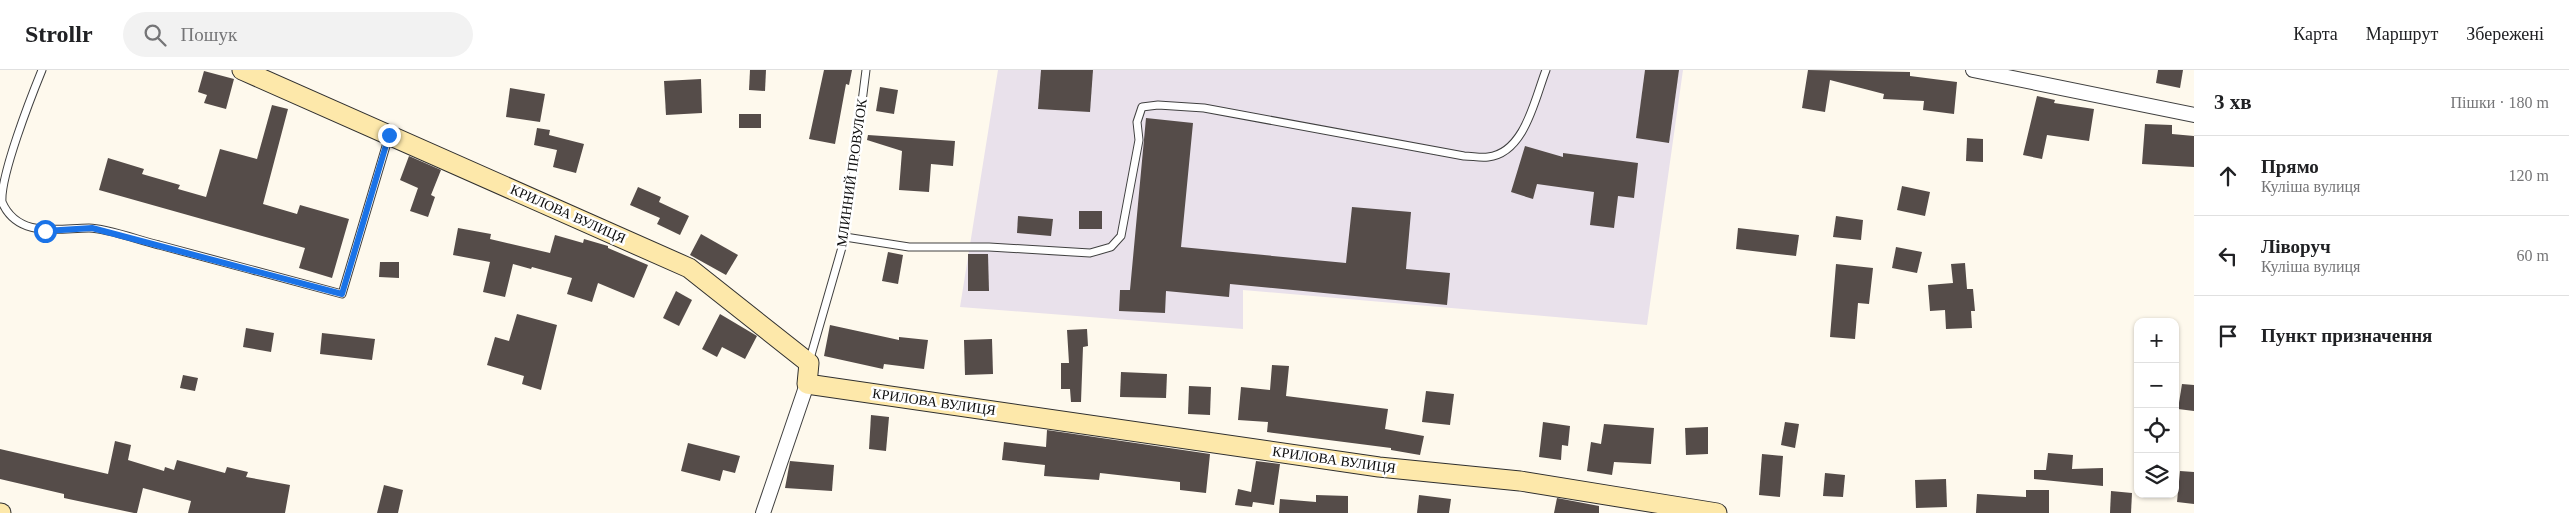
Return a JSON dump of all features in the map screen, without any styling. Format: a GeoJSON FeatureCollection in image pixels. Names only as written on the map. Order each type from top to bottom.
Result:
{"type":"FeatureCollection","features":[{"type":"Feature","properties":{"kind":"street","name":"КРИЛОВА ВУЛИЦЯ"},"geometry":{"type":"LineString","coordinates":[[242,70],[689,268],[809,362]]}},
{"type":"Feature","properties":{"kind":"street"},"geometry":{"type":"LineString","coordinates":[[1973,70],[2194,114]]}},
{"type":"Feature","properties":{"kind":"street"},"geometry":{"type":"LineString","coordinates":[[763,513],[807,384],[809,362]]}},
{"type":"Feature","properties":{"kind":"street","name":"КРИЛОВА ВУЛИЦЯ"},"geometry":{"type":"LineString","coordinates":[[807,384],[1379,467],[1520,482],[1717,513]]}},
{"type":"Feature","properties":{"kind":"lane"},"geometry":{"type":"LineString","coordinates":[[42,70],[10,144],[0,186],[2,201],[10,215],[23,224],[45,231],[92,228],[342,294],[389,135]]}},
{"type":"Feature","properties":{"kind":"lane","name":"МЛИННИЙ ПРОВУЛОК"},"geometry":{"type":"LineString","coordinates":[[809,362],[845,237],[866,70]]}},
{"type":"Feature","properties":{"kind":"lane"},"geometry":{"type":"LineString","coordinates":[[845,237],[909,247],[989,246],[1090,253],[1111,247],[1121,236],[1139,140],[1137,122],[1142,108],[1158,105],[1204,108],[1464,156],[1489,157],[1507,149],[1518,138],[1546,70]]}},
{"type":"Feature","properties":{"kind":"shaded area"},"geometry":{"type":"Polygon","coordinates":[[[998,70],[1683,70],[1647,325],[1243,290],[1243,329],[960,307],[998,70]]]}},
{"type":"Feature","properties":{"kind":"building"},"geometry":{"type":"Polygon","coordinates":[[[750,70],[766,70],[765,91],[749,90],[750,70]]]}},
{"type":"Feature","properties":{"kind":"building"},"geometry":{"type":"Polygon","coordinates":[[[824,70],[852,70],[849,85],[846,84],[835,144],[809,139],[824,70]]]}},
{"type":"Feature","properties":{"kind":"building"},"geometry":{"type":"Polygon","coordinates":[[[1041,70],[1093,70],[1090,112],[1038,109],[1041,70]]]}},
{"type":"Feature","properties":{"kind":"building"},"geometry":{"type":"Polygon","coordinates":[[[1645,70],[1679,70],[1669,143],[1636,138],[1645,70]]]}},
{"type":"Feature","properties":{"kind":"building"},"geometry":{"type":"Polygon","coordinates":[[[1808,70],[1910,72],[1910,76],[1957,82],[1954,114],[1923,110],[1924,101],[1883,99],[1884,94],[1830,80],[1825,112],[1802,108],[1808,70]]]}},
{"type":"Feature","properties":{"kind":"building"},"geometry":{"type":"Polygon","coordinates":[[[2158,70],[2183,70],[2180,88],[2156,83],[2158,70]]]}},
{"type":"Feature","properties":{"kind":"building"},"geometry":{"type":"Polygon","coordinates":[[[204,71],[234,79],[226,109],[204,103],[207,95],[198,92],[204,71]]]}},
{"type":"Feature","properties":{"kind":"building"},"geometry":{"type":"Polygon","coordinates":[[[701,79],[702,113],[666,115],[664,81],[701,79]]]}},
{"type":"Feature","properties":{"kind":"building"},"geometry":{"type":"Polygon","coordinates":[[[880,87],[898,90],[894,114],[876,111],[880,87]]]}},
{"type":"Feature","properties":{"kind":"building"},"geometry":{"type":"Polygon","coordinates":[[[510,88],[545,94],[540,122],[506,117],[510,88]]]}},
{"type":"Feature","properties":{"kind":"building"},"geometry":{"type":"Polygon","coordinates":[[[2037,96],[2055,100],[2054,103],[2094,109],[2089,141],[2047,135],[2042,159],[2023,155],[2037,96]]]}},
{"type":"Feature","properties":{"kind":"building"},"geometry":{"type":"Polygon","coordinates":[[[272,105],[288,109],[263,204],[297,214],[300,205],[349,219],[332,278],[299,268],[305,248],[99,190],[108,158],[144,169],[142,174],[180,185],[178,189],[206,197],[220,149],[257,159],[272,105]]]}},
{"type":"Feature","properties":{"kind":"building"},"geometry":{"type":"Polygon","coordinates":[[[739,114],[761,114],[761,128],[739,128],[739,114]]]}},
{"type":"Feature","properties":{"kind":"building"},"geometry":{"type":"Polygon","coordinates":[[[1146,118],[1193,123],[1181,247],[1346,263],[1352,207],[1411,212],[1406,269],[1450,273],[1447,305],[1230,284],[1229,297],[1166,291],[1165,313],[1119,311],[1120,290],[1130,290],[1146,118]]]}},
{"type":"Feature","properties":{"kind":"building"},"geometry":{"type":"Polygon","coordinates":[[[2145,124],[2172,125],[2172,134],[2194,136],[2194,167],[2142,164],[2145,124]]]}},
{"type":"Feature","properties":{"kind":"building"},"geometry":{"type":"Polygon","coordinates":[[[537,128],[550,130],[549,135],[584,144],[576,173],[553,167],[557,150],[534,145],[537,128]]]}},
{"type":"Feature","properties":{"kind":"building"},"geometry":{"type":"Polygon","coordinates":[[[868,135],[955,141],[953,166],[931,164],[929,192],[899,190],[902,151],[867,140],[868,135]]]}},
{"type":"Feature","properties":{"kind":"building"},"geometry":{"type":"Polygon","coordinates":[[[1967,138],[1983,139],[1983,162],[1966,161],[1967,138]]]}},
{"type":"Feature","properties":{"kind":"building"},"geometry":{"type":"Polygon","coordinates":[[[1525,146],[1563,157],[1563,153],[1638,163],[1634,198],[1618,196],[1614,228],[1590,225],[1594,192],[1537,184],[1533,199],[1511,192],[1525,146]]]}},
{"type":"Feature","properties":{"kind":"building"},"geometry":{"type":"Polygon","coordinates":[[[409,156],[441,170],[431,195],[435,197],[428,217],[410,211],[418,188],[400,180],[409,156]]]}},
{"type":"Feature","properties":{"kind":"building"},"geometry":{"type":"Polygon","coordinates":[[[1902,186],[1930,192],[1925,216],[1897,210],[1902,186]]]}},
{"type":"Feature","properties":{"kind":"building"},"geometry":{"type":"Polygon","coordinates":[[[638,187],[661,197],[659,202],[689,216],[680,235],[657,224],[660,218],[630,205],[638,187]]]}},
{"type":"Feature","properties":{"kind":"building"},"geometry":{"type":"Polygon","coordinates":[[[1079,211],[1102,211],[1102,229],[1079,229],[1079,211]]]}},
{"type":"Feature","properties":{"kind":"building"},"geometry":{"type":"Polygon","coordinates":[[[1018,216],[1053,219],[1051,236],[1017,233],[1018,216]]]}},
{"type":"Feature","properties":{"kind":"building"},"geometry":{"type":"Polygon","coordinates":[[[1836,216],[1863,220],[1861,240],[1833,237],[1836,216]]]}},
{"type":"Feature","properties":{"kind":"building"},"geometry":{"type":"Polygon","coordinates":[[[458,228],[491,234],[490,239],[550,253],[555,235],[583,243],[584,239],[608,246],[608,248],[648,265],[634,298],[598,283],[592,302],[567,294],[572,278],[513,264],[505,297],[483,292],[490,262],[453,255],[458,228]]]}},
{"type":"Feature","properties":{"kind":"building"},"geometry":{"type":"Polygon","coordinates":[[[1738,228],[1799,235],[1796,256],[1736,249],[1738,228]]]}},
{"type":"Feature","properties":{"kind":"building"},"geometry":{"type":"Polygon","coordinates":[[[701,234],[738,255],[726,275],[690,255],[701,234]]]}},
{"type":"Feature","properties":{"kind":"building"},"geometry":{"type":"Polygon","coordinates":[[[1896,247],[1922,252],[1917,273],[1892,268],[1896,247]]]}},
{"type":"Feature","properties":{"kind":"building"},"geometry":{"type":"Polygon","coordinates":[[[888,252],[903,255],[898,284],[882,281],[888,252]]]}},
{"type":"Feature","properties":{"kind":"building"},"geometry":{"type":"Polygon","coordinates":[[[968,254],[988,254],[989,291],[968,291],[968,254]]]}},
{"type":"Feature","properties":{"kind":"building"},"geometry":{"type":"Polygon","coordinates":[[[380,262],[399,262],[399,278],[379,277],[380,262]]]}},
{"type":"Feature","properties":{"kind":"building"},"geometry":{"type":"Polygon","coordinates":[[[1965,263],[1967,289],[1973,289],[1975,311],[1971,311],[1972,328],[1946,329],[1945,310],[1930,311],[1928,285],[1953,283],[1951,264],[1965,263]]]}},
{"type":"Feature","properties":{"kind":"building"},"geometry":{"type":"Polygon","coordinates":[[[1836,264],[1873,268],[1869,304],[1858,303],[1855,339],[1830,337],[1836,264]]]}},
{"type":"Feature","properties":{"kind":"building"},"geometry":{"type":"Polygon","coordinates":[[[676,291],[692,300],[679,326],[663,318],[676,291]]]}},
{"type":"Feature","properties":{"kind":"building"},"geometry":{"type":"Polygon","coordinates":[[[517,314],[557,325],[541,390],[522,384],[524,376],[487,365],[495,337],[509,341],[517,314]]]}},
{"type":"Feature","properties":{"kind":"building"},"geometry":{"type":"Polygon","coordinates":[[[720,314],[757,336],[745,359],[722,347],[717,357],[702,349],[720,314]]]}},
{"type":"Feature","properties":{"kind":"building"},"geometry":{"type":"Polygon","coordinates":[[[830,325],[899,340],[899,337],[928,340],[924,369],[884,364],[883,369],[824,356],[830,325]]]}},
{"type":"Feature","properties":{"kind":"building"},"geometry":{"type":"Polygon","coordinates":[[[246,328],[274,333],[271,352],[243,347],[246,328]]]}},
{"type":"Feature","properties":{"kind":"building"},"geometry":{"type":"Polygon","coordinates":[[[1087,329],[1088,346],[1083,347],[1081,402],[1071,402],[1070,389],[1061,389],[1061,363],[1069,363],[1067,330],[1087,329]]]}},
{"type":"Feature","properties":{"kind":"building"},"geometry":{"type":"Polygon","coordinates":[[[322,333],[375,339],[372,360],[320,354],[322,333]]]}},
{"type":"Feature","properties":{"kind":"building"},"geometry":{"type":"Polygon","coordinates":[[[992,339],[993,374],[965,375],[964,340],[992,339]]]}},
{"type":"Feature","properties":{"kind":"building"},"geometry":{"type":"Polygon","coordinates":[[[1272,365],[1289,366],[1286,396],[1388,409],[1385,429],[1424,436],[1420,455],[1391,450],[1391,448],[1267,432],[1268,422],[1238,420],[1241,387],[1270,390],[1272,365]]]}},
{"type":"Feature","properties":{"kind":"building"},"geometry":{"type":"Polygon","coordinates":[[[1121,372],[1167,374],[1166,398],[1120,397],[1121,372]]]}},
{"type":"Feature","properties":{"kind":"building"},"geometry":{"type":"Polygon","coordinates":[[[183,375],[198,378],[195,391],[180,388],[183,375]]]}},
{"type":"Feature","properties":{"kind":"building"},"geometry":{"type":"Polygon","coordinates":[[[2182,384],[2194,385],[2194,411],[2179,409],[2182,384]]]}},
{"type":"Feature","properties":{"kind":"building"},"geometry":{"type":"Polygon","coordinates":[[[1189,386],[1211,387],[1210,415],[1188,414],[1189,386]]]}},
{"type":"Feature","properties":{"kind":"building"},"geometry":{"type":"Polygon","coordinates":[[[1426,391],[1454,394],[1450,425],[1422,422],[1426,391]]]}},
{"type":"Feature","properties":{"kind":"building"},"geometry":{"type":"Polygon","coordinates":[[[871,415],[889,417],[886,451],[869,449],[871,415]]]}},
{"type":"Feature","properties":{"kind":"building"},"geometry":{"type":"Polygon","coordinates":[[[1543,422],[1570,426],[1568,446],[1562,445],[1561,460],[1539,457],[1543,422]]]}},
{"type":"Feature","properties":{"kind":"building"},"geometry":{"type":"Polygon","coordinates":[[[1785,422],[1799,424],[1795,448],[1781,445],[1785,422]]]}},
{"type":"Feature","properties":{"kind":"building"},"geometry":{"type":"Polygon","coordinates":[[[1604,424],[1654,428],[1651,464],[1614,462],[1612,475],[1587,471],[1591,442],[1601,444],[1604,424]]]}},
{"type":"Feature","properties":{"kind":"building"},"geometry":{"type":"Polygon","coordinates":[[[1708,427],[1708,454],[1686,455],[1685,428],[1708,427]]]}},
{"type":"Feature","properties":{"kind":"building"},"geometry":{"type":"Polygon","coordinates":[[[1047,430],[1210,454],[1206,493],[1180,490],[1180,482],[1100,473],[1099,480],[1044,476],[1045,465],[1002,460],[1004,442],[1046,447],[1047,430]]]}},
{"type":"Feature","properties":{"kind":"building"},"geometry":{"type":"Polygon","coordinates":[[[115,441],[131,445],[128,460],[164,471],[165,467],[174,470],[177,460],[225,473],[227,467],[248,472],[246,477],[290,485],[285,513],[188,513],[191,501],[143,488],[137,513],[134,513],[64,498],[64,494],[0,479],[0,449],[108,474],[115,441]]]}},
{"type":"Feature","properties":{"kind":"building"},"geometry":{"type":"Polygon","coordinates":[[[688,443],[740,456],[735,473],[723,470],[720,481],[681,471],[688,443]]]}},
{"type":"Feature","properties":{"kind":"building"},"geometry":{"type":"Polygon","coordinates":[[[2048,453],[2073,455],[2072,469],[2103,468],[2103,486],[2034,479],[2034,470],[2046,470],[2048,453]]]}},
{"type":"Feature","properties":{"kind":"building"},"geometry":{"type":"Polygon","coordinates":[[[1762,454],[1783,456],[1780,497],[1759,495],[1762,454]]]}},
{"type":"Feature","properties":{"kind":"building"},"geometry":{"type":"Polygon","coordinates":[[[790,461],[834,465],[832,491],[785,488],[790,461]]]}},
{"type":"Feature","properties":{"kind":"building"},"geometry":{"type":"Polygon","coordinates":[[[1256,461],[1280,464],[1274,505],[1253,502],[1252,507],[1235,505],[1238,489],[1251,492],[1256,461]]]}},
{"type":"Feature","properties":{"kind":"building"},"geometry":{"type":"Polygon","coordinates":[[[2180,471],[2194,472],[2194,504],[2177,502],[2179,498],[2180,471]]]}},
{"type":"Feature","properties":{"kind":"building"},"geometry":{"type":"Polygon","coordinates":[[[1825,473],[1845,475],[1843,497],[1823,496],[1825,473]]]}},
{"type":"Feature","properties":{"kind":"building"},"geometry":{"type":"Polygon","coordinates":[[[1946,479],[1947,507],[1916,508],[1915,480],[1946,479]]]}},
{"type":"Feature","properties":{"kind":"building"},"geometry":{"type":"Polygon","coordinates":[[[384,485],[403,490],[398,513],[377,513],[384,485]]]}},
{"type":"Feature","properties":{"kind":"building"},"geometry":{"type":"Polygon","coordinates":[[[2026,490],[2049,490],[2049,513],[1976,513],[1977,494],[2026,497],[2026,490]]]}},
{"type":"Feature","properties":{"kind":"building"},"geometry":{"type":"Polygon","coordinates":[[[2111,491],[2132,493],[2131,513],[2110,513],[2111,491]]]}},
{"type":"Feature","properties":{"kind":"building"},"geometry":{"type":"Polygon","coordinates":[[[1316,495],[1348,496],[1348,513],[1279,513],[1280,499],[1316,502],[1316,495]]]}},
{"type":"Feature","properties":{"kind":"building"},"geometry":{"type":"Polygon","coordinates":[[[1419,495],[1451,499],[1449,513],[1417,513],[1419,495]]]}},
{"type":"Feature","properties":{"kind":"building"},"geometry":{"type":"Polygon","coordinates":[[[1557,498],[1599,506],[1599,513],[1554,513],[1557,498]]]}},
{"type":"Feature","properties":{"kind":"route"},"geometry":{"type":"LineString","coordinates":[[45,231],[92,228],[342,294],[389,135]]}}]}
